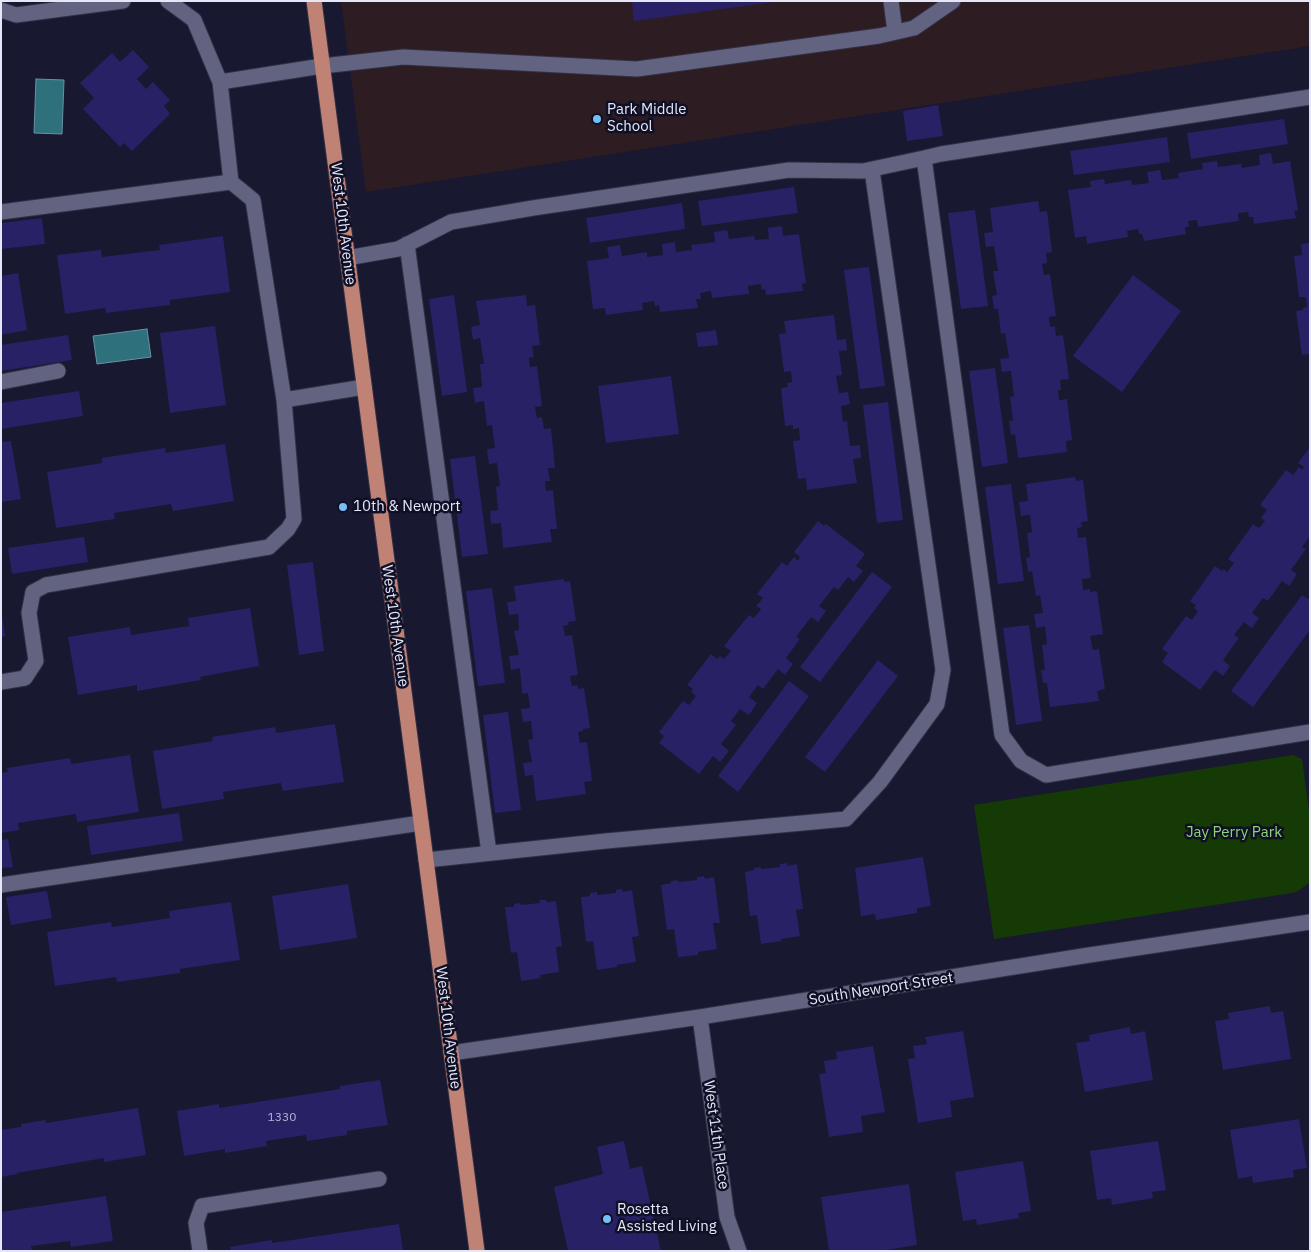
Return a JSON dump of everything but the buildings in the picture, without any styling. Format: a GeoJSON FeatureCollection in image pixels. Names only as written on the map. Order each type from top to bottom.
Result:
{"type":"FeatureCollection","features":[{"type":"Feature","properties":{"kind":"main road","name":"West 10th Avenue"},"geometry":{"type":"LineString","coordinates":[[314,1],[477,1251]]}},
{"type":"Feature","properties":{"kind":"street"},"geometry":{"type":"LineString","coordinates":[[1,10],[16,14],[123,1]]}},
{"type":"Feature","properties":{"kind":"street"},"geometry":{"type":"LineString","coordinates":[[1,682],[26,678],[36,661],[29,613],[33,592],[39,588],[46,585],[268,547],[288,529],[294,519],[284,400],[253,200],[231,182],[220,82],[194,20],[168,1]]}},
{"type":"Feature","properties":{"kind":"street"},"geometry":{"type":"LineString","coordinates":[[891,1],[895,32]]}},
{"type":"Feature","properties":{"kind":"street"},"geometry":{"type":"LineString","coordinates":[[220,82],[322,66],[404,57],[637,69],[879,36],[914,28],[953,1]]}},
{"type":"Feature","properties":{"kind":"street"},"geometry":{"type":"LineString","coordinates":[[347,258],[398,249],[451,222],[533,208],[789,170],[862,172],[941,154],[1310,97]]}},
{"type":"Feature","properties":{"kind":"street"},"geometry":{"type":"LineString","coordinates":[[924,158],[1002,735],[1022,761],[1046,775],[1310,732]]}},
{"type":"Feature","properties":{"kind":"street"},"geometry":{"type":"LineString","coordinates":[[426,860],[846,819],[880,782],[937,704],[944,670],[872,170]]}},
{"type":"Feature","properties":{"kind":"street"},"geometry":{"type":"LineString","coordinates":[[1,212],[231,182]]}},
{"type":"Feature","properties":{"kind":"street"},"geometry":{"type":"LineString","coordinates":[[407,244],[489,853]]}},
{"type":"Feature","properties":{"kind":"street"},"geometry":{"type":"LineString","coordinates":[[1,382],[58,371]]}},
{"type":"Feature","properties":{"kind":"street"},"geometry":{"type":"LineString","coordinates":[[284,400],[364,388]]}},
{"type":"Feature","properties":{"kind":"street"},"geometry":{"type":"LineString","coordinates":[[1,885],[421,823]]}},
{"type":"Feature","properties":{"kind":"street","name":"South Newport Street"},"geometry":{"type":"LineString","coordinates":[[451,1053],[700,1017],[1310,922]]}},
{"type":"Feature","properties":{"kind":"street","name":"West 11th Place"},"geometry":{"type":"LineString","coordinates":[[700,1017],[727,1218],[739,1251]]}},
{"type":"Feature","properties":{"kind":"street"},"geometry":{"type":"LineString","coordinates":[[200,1251],[196,1223],[202,1206],[379,1179]]}},
{"type":"Feature","properties":{"kind":"shaded area","name":"Park Middle School"},"geometry":{"type":"Polygon","coordinates":[[[341,1],[1310,1],[1310,46],[366,192],[341,1]]]}},
{"type":"Feature","properties":{"kind":"shaded area"},"geometry":{"type":"Polygon","coordinates":[[[36,79],[64,80],[62,134],[34,133],[36,79]]]}},
{"type":"Feature","properties":{"kind":"shaded area"},"geometry":{"type":"Polygon","coordinates":[[[147,329],[151,357],[97,364],[93,336],[147,329]]]}},
{"type":"Feature","properties":{"kind":"green space","name":"Jay Perry Park"},"geometry":{"type":"Polygon","coordinates":[[[1293,755],[1302,759],[1310,817],[1310,881],[1298,891],[994,939],[974,805],[1293,755]]]}},
{"type":"Feature","properties":{"kind":"place","name":"Park Middle School"},"geometry":{"type":"Point","coordinates":[597,119]}},
{"type":"Feature","properties":{"kind":"place","name":"10th & Newport"},"geometry":{"type":"Point","coordinates":[343,507]}},
{"type":"Feature","properties":{"kind":"place","name":"Rosetta Assisted Living"},"geometry":{"type":"Point","coordinates":[607,1219]}}]}
